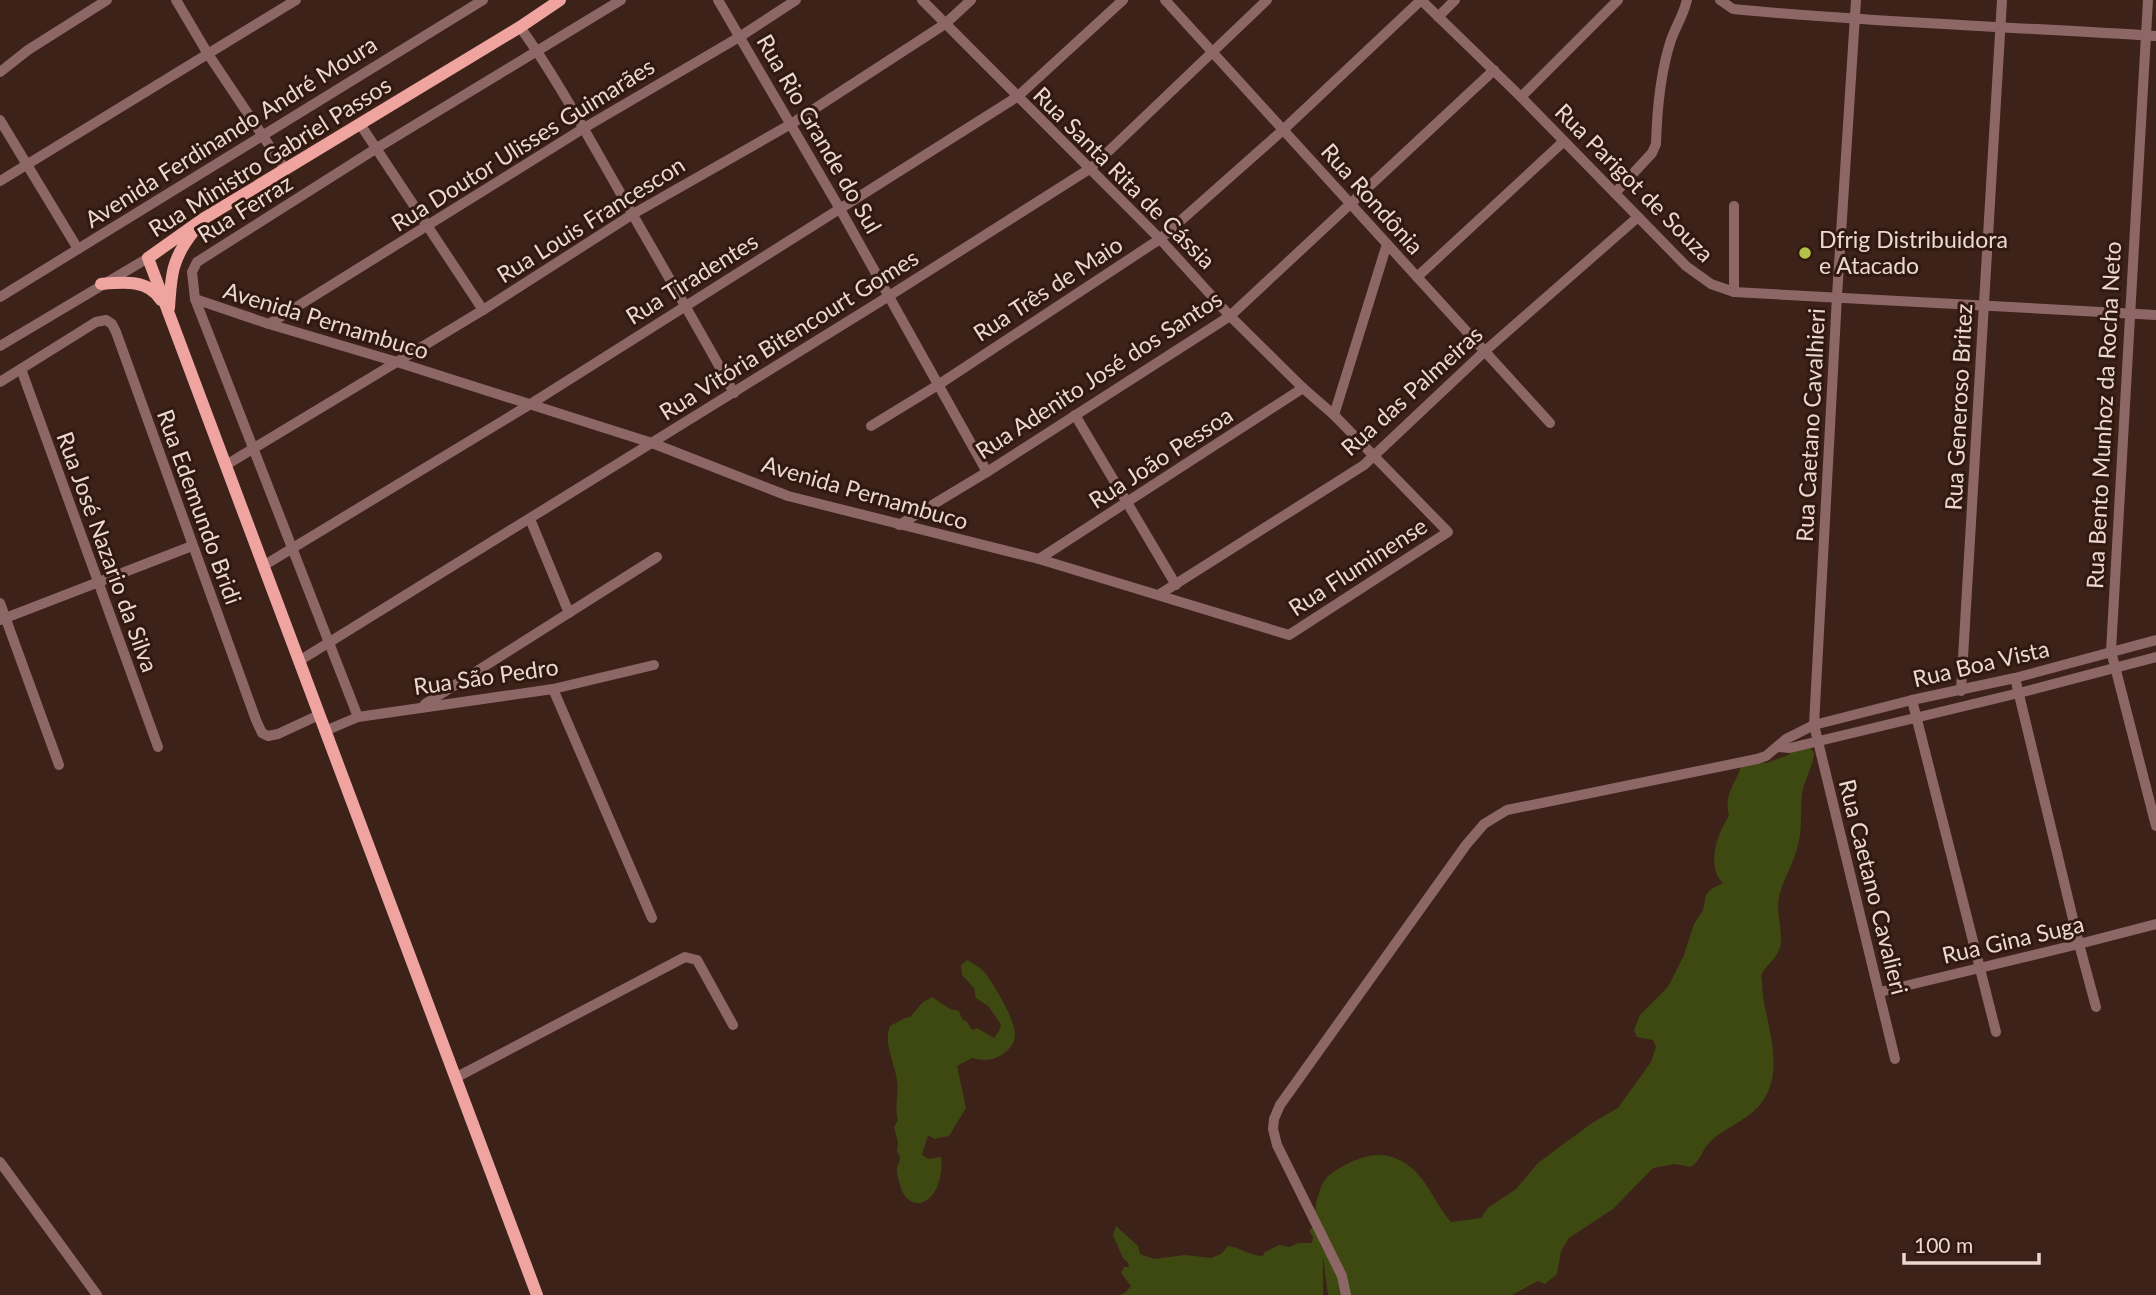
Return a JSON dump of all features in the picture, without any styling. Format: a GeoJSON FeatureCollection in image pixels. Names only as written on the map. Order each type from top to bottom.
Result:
{"type":"FeatureCollection","features":[{"type":"Feature","properties":{"kind":"main road","name":"Rua Ministro Gabriel Passos"},"geometry":{"type":"LineString","coordinates":[[148,258],[203,219],[560,0]]}},
{"type":"Feature","properties":{"kind":"main road"},"geometry":{"type":"LineString","coordinates":[[169,312],[171,278],[177,256],[203,219]]}},
{"type":"Feature","properties":{"kind":"main road"},"geometry":{"type":"LineString","coordinates":[[148,258],[537,1295]]}},
{"type":"Feature","properties":{"kind":"main road"},"geometry":{"type":"LineString","coordinates":[[101,284],[125,282],[143,285],[158,294],[169,312]]}},
{"type":"Feature","properties":{"kind":"street"},"geometry":{"type":"LineString","coordinates":[[0,72],[28,50],[107,0]]}},
{"type":"Feature","properties":{"kind":"street"},"geometry":{"type":"LineString","coordinates":[[176,0],[208,54],[285,169]]}},
{"type":"Feature","properties":{"kind":"street"},"geometry":{"type":"LineString","coordinates":[[0,181],[296,0]]}},
{"type":"Feature","properties":{"kind":"street","name":"Avenida Ferdinando André Moura"},"geometry":{"type":"LineString","coordinates":[[0,297],[483,0]]}},
{"type":"Feature","properties":{"kind":"street","name":"Rua Ferraz"},"geometry":{"type":"LineString","coordinates":[[358,717],[195,299],[192,272],[197,262],[377,148],[621,0]]}},
{"type":"Feature","properties":{"kind":"street","name":"Rua Rio Grande do Sul"},"geometry":{"type":"LineString","coordinates":[[718,0],[840,209],[987,472]]}},
{"type":"Feature","properties":{"kind":"street","name":"Rua Doutor Ulisses Guimarães"},"geometry":{"type":"LineString","coordinates":[[270,324],[583,128],[741,36],[796,0]]}},
{"type":"Feature","properties":{"kind":"street","name":"Rua Santa Rita de Cássia"},"geometry":{"type":"LineString","coordinates":[[922,0],[1091,168],[1230,316],[1334,415],[1448,532]]}},
{"type":"Feature","properties":{"kind":"street","name":"Rua Louis Francescon"},"geometry":{"type":"LineString","coordinates":[[226,465],[483,310],[633,214],[791,124],[945,24],[971,0]]}},
{"type":"Feature","properties":{"kind":"street","name":"Rua Tiradentes"},"geometry":{"type":"LineString","coordinates":[[263,566],[529,405],[1017,97],[1124,0]]}},
{"type":"Feature","properties":{"kind":"street","name":"Rua Rondônia"},"geometry":{"type":"LineString","coordinates":[[1165,0],[1550,423]]}},
{"type":"Feature","properties":{"kind":"street","name":"Rua Vitória Bitencourt Gomes"},"geometry":{"type":"LineString","coordinates":[[299,661],[734,393],[1091,168],[1267,0]]}},
{"type":"Feature","properties":{"kind":"street","name":"Rua Parigot de Souza"},"geometry":{"type":"LineString","coordinates":[[1421,0],[1521,97],[1686,266],[1711,284],[1734,292],[2156,315]]}},
{"type":"Feature","properties":{"kind":"street","name":"Rua Três de Maio"},"geometry":{"type":"LineString","coordinates":[[871,426],[1160,239],[1283,131],[1421,0]]}},
{"type":"Feature","properties":{"kind":"street"},"geometry":{"type":"LineString","coordinates":[[1438,17],[1455,0]]}},
{"type":"Feature","properties":{"kind":"street"},"geometry":{"type":"LineString","coordinates":[[1521,97],[1618,0]]}},
{"type":"Feature","properties":{"kind":"street"},"geometry":{"type":"LineString","coordinates":[[1615,194],[1652,153],[1656,144],[1664,68],[1670,43],[1687,0]]}},
{"type":"Feature","properties":{"kind":"street"},"geometry":{"type":"LineString","coordinates":[[1720,0],[1733,9],[1744,5],[1854,20],[2150,36]]}},
{"type":"Feature","properties":{"kind":"street","name":"Rua Caetano Cavalhieri"},"geometry":{"type":"LineString","coordinates":[[1814,726],[1856,0]]}},
{"type":"Feature","properties":{"kind":"street","name":"Rua Generoso Britez"},"geometry":{"type":"LineString","coordinates":[[1961,691],[2002,0]]}},
{"type":"Feature","properties":{"kind":"street","name":"Rua Bento Munhoz da Rocha Neto"},"geometry":{"type":"LineString","coordinates":[[2148,0],[2150,36],[2129,314],[2111,651],[2156,826]]}},
{"type":"Feature","properties":{"kind":"street"},"geometry":{"type":"LineString","coordinates":[[520,27],[538,51],[686,305],[734,393]]}},
{"type":"Feature","properties":{"kind":"street","name":"Rua Adenito José dos Santos"},"geometry":{"type":"LineString","coordinates":[[899,525],[987,472],[1230,316],[1494,71]]}},
{"type":"Feature","properties":{"kind":"street"},"geometry":{"type":"LineString","coordinates":[[0,120],[78,249]]}},
{"type":"Feature","properties":{"kind":"street"},"geometry":{"type":"LineString","coordinates":[[360,124],[483,310]]}},
{"type":"Feature","properties":{"kind":"street"},"geometry":{"type":"LineString","coordinates":[[1417,277],[1563,142]]}},
{"type":"Feature","properties":{"kind":"street"},"geometry":{"type":"LineString","coordinates":[[1734,206],[1734,292]]}},
{"type":"Feature","properties":{"kind":"street","name":"Rua das Palmeiras"},"geometry":{"type":"LineString","coordinates":[[1160,594],[1364,465],[1485,351],[1638,217]]}},
{"type":"Feature","properties":{"kind":"street"},"geometry":{"type":"LineString","coordinates":[[1334,415],[1387,244]]}},
{"type":"Feature","properties":{"kind":"street","name":"Rua Ministro Gabriel Passos"},"geometry":{"type":"LineString","coordinates":[[0,346],[148,258]]}},
{"type":"Feature","properties":{"kind":"street","name":"Avenida Pernambuco"},"geometry":{"type":"LineString","coordinates":[[195,299],[652,443],[788,496],[1039,559],[1289,635]]}},
{"type":"Feature","properties":{"kind":"street","name":"Rua Edemundo Bridi"},"geometry":{"type":"LineString","coordinates":[[21,369],[96,322],[106,320],[112,324],[262,733],[268,736],[278,734],[319,715]]}},
{"type":"Feature","properties":{"kind":"street"},"geometry":{"type":"LineString","coordinates":[[0,382],[21,369]]}},
{"type":"Feature","properties":{"kind":"street","name":"Rua José Nazario da Silva"},"geometry":{"type":"LineString","coordinates":[[21,369],[158,747]]}},
{"type":"Feature","properties":{"kind":"street","name":"Rua João Pessoa"},"geometry":{"type":"LineString","coordinates":[[1039,559],[1303,388]]}},
{"type":"Feature","properties":{"kind":"street"},"geometry":{"type":"LineString","coordinates":[[1075,415],[1176,585]]}},
{"type":"Feature","properties":{"kind":"street"},"geometry":{"type":"LineString","coordinates":[[530,519],[569,614]]}},
{"type":"Feature","properties":{"kind":"street","name":"Rua Fluminense"},"geometry":{"type":"LineString","coordinates":[[1289,635],[1448,532]]}},
{"type":"Feature","properties":{"kind":"street"},"geometry":{"type":"LineString","coordinates":[[3,619],[192,546]]}},
{"type":"Feature","properties":{"kind":"street"},"geometry":{"type":"LineString","coordinates":[[422,706],[657,557]]}},
{"type":"Feature","properties":{"kind":"street"},"geometry":{"type":"LineString","coordinates":[[0,603],[3,619],[59,765]]}},
{"type":"Feature","properties":{"kind":"street","name":"Rua Boa Vista"},"geometry":{"type":"LineString","coordinates":[[1777,747],[1786,739],[1814,726],[1912,700],[2015,678],[2156,640]]}},
{"type":"Feature","properties":{"kind":"street","name":"Rua Boa Vista"},"geometry":{"type":"LineString","coordinates":[[1777,747],[1790,748],[2156,657]]}},
{"type":"Feature","properties":{"kind":"street","name":"Rua São Pedro"},"geometry":{"type":"LineString","coordinates":[[325,731],[358,717],[553,689],[654,665]]}},
{"type":"Feature","properties":{"kind":"street"},"geometry":{"type":"LineString","coordinates":[[2015,678],[2096,1007]]}},
{"type":"Feature","properties":{"kind":"street"},"geometry":{"type":"LineString","coordinates":[[553,689],[652,918]]}},
{"type":"Feature","properties":{"kind":"street"},"geometry":{"type":"LineString","coordinates":[[1912,700],[1996,1032]]}},
{"type":"Feature","properties":{"kind":"street","name":"Rua Caetano Cavalieri"},"geometry":{"type":"LineString","coordinates":[[1814,726],[1895,1059]]}},
{"type":"Feature","properties":{"kind":"street"},"geometry":{"type":"LineString","coordinates":[[1346,1295],[1342,1276],[1277,1145],[1273,1129],[1274,1119],[1306,1066],[1466,845],[1484,824],[1507,810],[1757,759],[1777,747]]}},
{"type":"Feature","properties":{"kind":"street","name":"Rua Gina Suga"},"geometry":{"type":"LineString","coordinates":[[1880,992],[2156,924]]}},
{"type":"Feature","properties":{"kind":"street"},"geometry":{"type":"LineString","coordinates":[[457,1077],[685,957],[697,960],[733,1025]]}},
{"type":"Feature","properties":{"kind":"street"},"geometry":{"type":"LineString","coordinates":[[0,1163],[97,1295]]}},
{"type":"Feature","properties":{"kind":"green space"},"geometry":{"type":"Polygon","coordinates":[[[1809,746],[1814,753],[1802,794],[1800,838],[1779,897],[1781,945],[1761,976],[1773,1054],[1771,1082],[1766,1095],[1758,1107],[1710,1142],[1691,1167],[1675,1164],[1653,1168],[1613,1209],[1569,1238],[1561,1251],[1557,1274],[1545,1284],[1538,1281],[1512,1295],[1328,1295],[1323,1256],[1323,1295],[1120,1295],[1131,1286],[1121,1273],[1124,1267],[1129,1267],[1113,1235],[1116,1226],[1138,1246],[1140,1254],[1154,1259],[1185,1255],[1211,1258],[1221,1254],[1228,1246],[1263,1256],[1265,1252],[1279,1245],[1290,1247],[1298,1243],[1312,1243],[1313,1237],[1309,1231],[1313,1227],[1317,1230],[1322,1251],[1315,1214],[1323,1183],[1340,1168],[1373,1155],[1392,1157],[1413,1169],[1451,1222],[1482,1218],[1489,1207],[1516,1189],[1538,1163],[1592,1123],[1618,1108],[1651,1062],[1656,1047],[1653,1040],[1637,1037],[1634,1030],[1640,1015],[1668,987],[1684,955],[1694,924],[1703,910],[1706,895],[1723,883],[1715,868],[1715,850],[1729,816],[1729,795],[1741,766],[1766,763],[1809,746]]]}},
{"type":"Feature","properties":{"kind":"green space"},"geometry":{"type":"Polygon","coordinates":[[[967,960],[983,971],[989,979],[1009,1013],[1015,1036],[1009,1049],[999,1056],[988,1060],[972,1058],[957,1066],[966,1108],[949,1136],[934,1139],[928,1135],[922,1155],[929,1159],[941,1157],[940,1177],[928,1199],[913,1202],[902,1191],[897,1172],[900,1157],[894,1127],[898,1120],[897,1086],[888,1033],[890,1026],[910,1017],[923,1002],[932,997],[950,1009],[959,1011],[972,1030],[977,1028],[994,1038],[1001,1024],[988,1006],[976,998],[974,988],[962,975],[961,965],[967,960]]]}},
{"type":"Feature","properties":{"kind":"place","name":"Dfrig Distribuidora e Atacado"},"geometry":{"type":"Point","coordinates":[1805,253]}}]}
